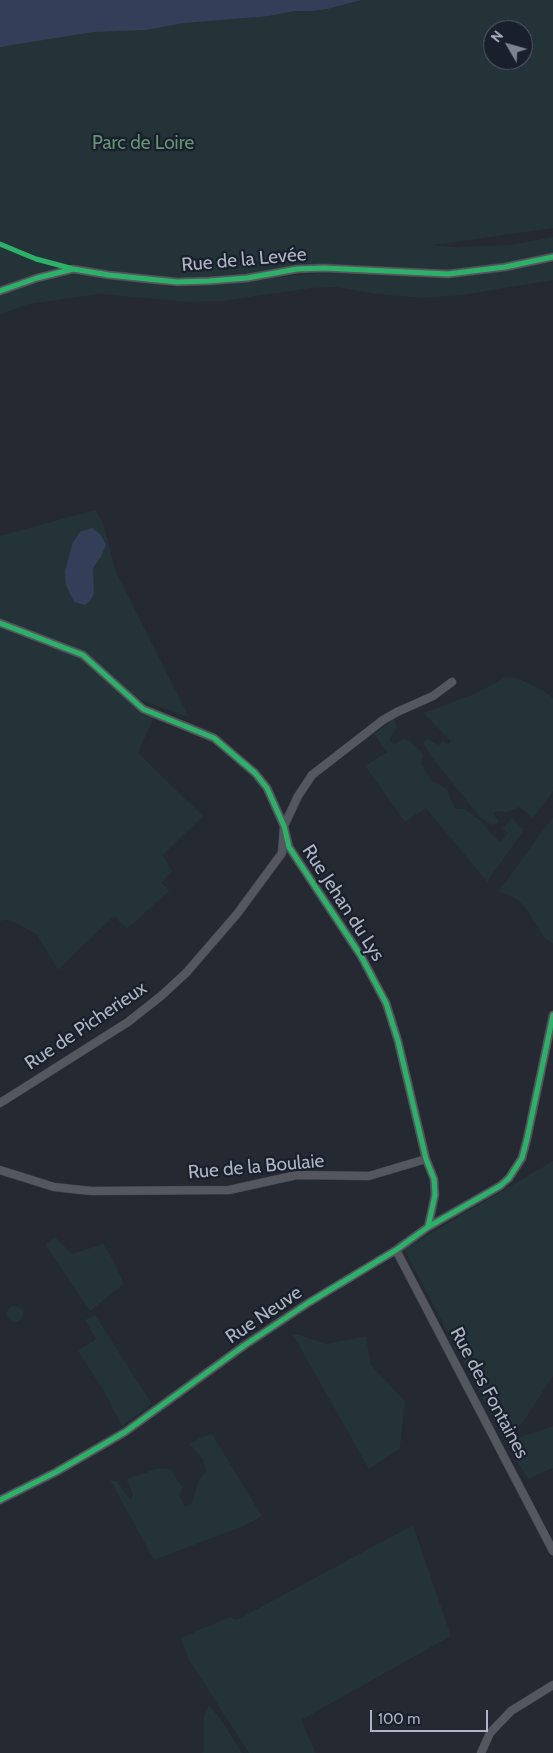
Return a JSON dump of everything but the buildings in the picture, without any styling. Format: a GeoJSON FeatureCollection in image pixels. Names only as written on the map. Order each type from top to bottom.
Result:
{"type":"FeatureCollection","features":[{"type":"Feature","properties":{"kind":"street","name":"Rue de la Levée"},"geometry":{"type":"LineString","coordinates":[[0,291],[37,278],[73,269],[177,282],[247,278],[297,269],[324,268],[448,274],[505,267],[553,257]]}},
{"type":"Feature","properties":{"kind":"street","name":"Rue Jehan du Lys"},"geometry":{"type":"LineString","coordinates":[[0,623],[82,655],[143,710],[214,738],[255,773],[267,788],[284,826],[289,847],[361,956],[386,1003],[398,1041],[426,1159],[434,1179],[435,1195],[428,1227]]}},
{"type":"Feature","properties":{"kind":"street"},"geometry":{"type":"LineString","coordinates":[[284,826],[298,796],[312,775],[383,720],[433,696],[452,682]]}},
{"type":"Feature","properties":{"kind":"street","name":"Rue de Picherieux"},"geometry":{"type":"LineString","coordinates":[[0,1103],[128,1022],[186,973],[237,914],[282,853],[284,826]]}},
{"type":"Feature","properties":{"kind":"street","name":"Rue Neuve"},"geometry":{"type":"LineString","coordinates":[[0,1500],[56,1472],[125,1432],[308,1302],[396,1250],[428,1227],[489,1192],[508,1178],[522,1158],[553,1015]]}},
{"type":"Feature","properties":{"kind":"street","name":"Rue de la Boulaie"},"geometry":{"type":"LineString","coordinates":[[0,1170],[54,1187],[91,1191],[229,1190],[297,1175],[369,1176],[426,1159]]}},
{"type":"Feature","properties":{"kind":"street","name":"Rue des Fontaines"},"geometry":{"type":"LineString","coordinates":[[396,1250],[553,1551]]}},
{"type":"Feature","properties":{"kind":"street"},"geometry":{"type":"LineString","coordinates":[[481,1753],[490,1733],[511,1711],[553,1685]]}},
{"type":"Feature","properties":{"kind":"green space","name":"Parc de Loire"},"geometry":{"type":"Polygon","coordinates":[[[0,0],[553,0],[553,228],[434,245],[452,247],[509,245],[553,237],[553,255],[504,265],[450,271],[352,266],[196,280],[162,285],[171,287],[210,285],[318,273],[443,277],[553,262],[553,280],[462,295],[422,298],[376,294],[335,287],[311,288],[222,301],[188,302],[100,294],[28,304],[0,315],[0,0]]]}},
{"type":"Feature","properties":{"kind":"green space"},"geometry":{"type":"Polygon","coordinates":[[[95,510],[103,523],[116,572],[189,717],[135,698],[85,653],[0,619],[0,536],[95,510]],[[73,542],[93,568],[101,557],[73,542]]]}},
{"type":"Feature","properties":{"kind":"green space"},"geometry":{"type":"Polygon","coordinates":[[[0,625],[82,658],[141,714],[154,717],[138,753],[203,816],[163,855],[172,871],[161,883],[170,890],[127,929],[114,916],[58,970],[37,935],[17,923],[6,920],[0,921],[0,625]]]}},
{"type":"Feature","properties":{"kind":"green space"},"geometry":{"type":"Polygon","coordinates":[[[506,677],[517,678],[544,691],[553,698],[553,791],[533,818],[520,807],[507,812],[497,811],[494,813],[499,823],[491,825],[480,817],[430,755],[423,743],[427,739],[438,745],[443,741],[448,744],[450,741],[424,713],[474,694],[506,677]]]}},
{"type":"Feature","properties":{"kind":"green space"},"geometry":{"type":"Polygon","coordinates":[[[394,719],[397,726],[390,740],[394,744],[404,739],[410,741],[423,754],[421,764],[431,780],[447,789],[455,809],[465,809],[481,821],[492,835],[501,842],[508,833],[502,829],[512,818],[524,830],[487,882],[426,808],[405,822],[365,766],[387,752],[374,734],[394,719]]]}},
{"type":"Feature","properties":{"kind":"green space"},"geometry":{"type":"Polygon","coordinates":[[[553,817],[553,944],[544,938],[527,909],[514,897],[498,892],[553,817]]]}},
{"type":"Feature","properties":{"kind":"green space"},"geometry":{"type":"Polygon","coordinates":[[[553,1161],[553,1376],[523,1422],[507,1442],[553,1426],[553,1468],[528,1479],[506,1443],[404,1249],[553,1161]]]}},
{"type":"Feature","properties":{"kind":"green space"},"geometry":{"type":"Polygon","coordinates":[[[55,1237],[72,1254],[103,1244],[124,1284],[90,1311],[45,1244],[55,1237]]]}},
{"type":"Feature","properties":{"kind":"green space"},"geometry":{"type":"Polygon","coordinates":[[[12,1306],[18,1306],[23,1311],[21,1320],[12,1322],[7,1317],[7,1311],[12,1306]]]}},
{"type":"Feature","properties":{"kind":"green space"},"geometry":{"type":"Polygon","coordinates":[[[95,1315],[152,1404],[122,1426],[102,1388],[78,1351],[96,1339],[85,1320],[95,1315]]]}},
{"type":"Feature","properties":{"kind":"green space"},"geometry":{"type":"Polygon","coordinates":[[[293,1335],[301,1335],[326,1344],[366,1336],[371,1365],[405,1401],[400,1448],[369,1469],[293,1335]]]}},
{"type":"Feature","properties":{"kind":"green space"},"geometry":{"type":"Polygon","coordinates":[[[212,1434],[262,1516],[246,1525],[154,1560],[110,1480],[117,1481],[130,1500],[133,1495],[127,1479],[156,1469],[171,1469],[183,1487],[179,1495],[185,1507],[192,1503],[198,1482],[206,1472],[204,1460],[189,1444],[212,1434]]]}},
{"type":"Feature","properties":{"kind":"green space"},"geometry":{"type":"Polygon","coordinates":[[[413,1525],[451,1636],[301,1720],[316,1753],[249,1753],[189,1660],[181,1639],[230,1617],[237,1620],[413,1525]]]}},
{"type":"Feature","properties":{"kind":"green space"},"geometry":{"type":"Polygon","coordinates":[[[209,1706],[220,1718],[242,1753],[202,1753],[204,1750],[204,1716],[209,1706]]]}},
{"type":"Feature","properties":{"kind":"water"},"geometry":{"type":"Polygon","coordinates":[[[0,0],[361,0],[327,9],[184,23],[146,30],[93,32],[0,47],[0,0]]]}},
{"type":"Feature","properties":{"kind":"water"},"geometry":{"type":"Polygon","coordinates":[[[92,528],[101,535],[106,545],[101,557],[93,568],[94,594],[85,605],[74,602],[66,585],[65,571],[73,542],[80,532],[92,528]]]}},
{"type":"Feature","properties":{"kind":"cycle path"},"geometry":{"type":"LineString","coordinates":[[0,244],[36,259],[70,268]]}},
{"type":"Feature","properties":{"kind":"cycle path"},"geometry":{"type":"LineString","coordinates":[[0,291],[37,278],[73,269],[177,282],[247,278],[297,269],[324,268],[448,274],[505,267],[553,257]]}},
{"type":"Feature","properties":{"kind":"cycle path"},"geometry":{"type":"LineString","coordinates":[[0,623],[83,655],[143,709],[214,738],[255,773],[267,788],[284,826],[289,847],[361,956],[386,1003],[398,1041],[426,1159],[434,1179],[435,1195],[428,1227]]}},
{"type":"Feature","properties":{"kind":"cycle path"},"geometry":{"type":"LineString","coordinates":[[0,1500],[56,1472],[125,1432],[245,1345],[308,1303],[396,1250],[428,1227],[500,1186],[509,1178],[522,1158],[553,1015]]}}]}
